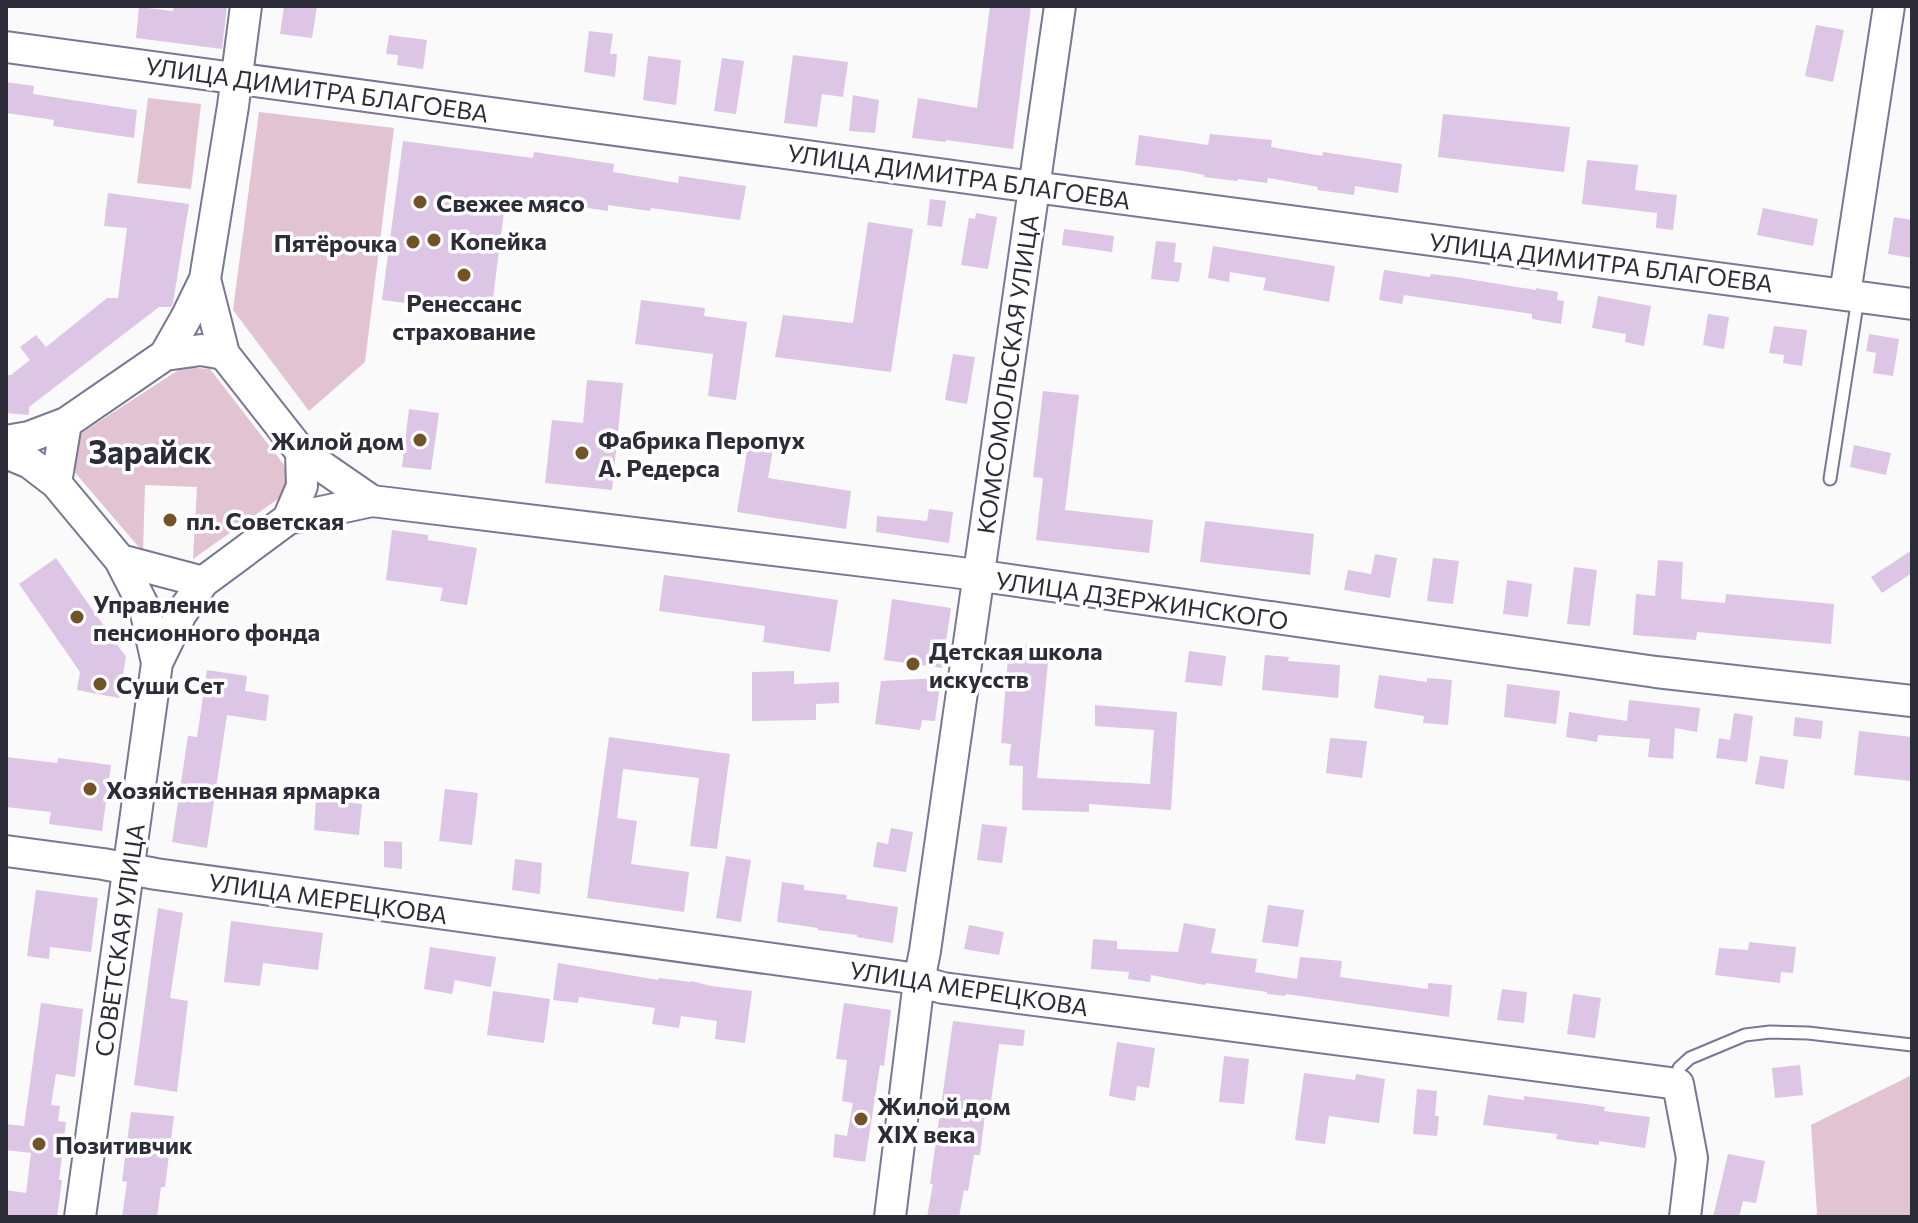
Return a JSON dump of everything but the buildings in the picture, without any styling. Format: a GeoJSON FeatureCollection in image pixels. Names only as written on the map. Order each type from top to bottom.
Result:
{"type":"FeatureCollection","features":[{"type":"Feature","properties":{"kind":"street"},"geometry":{"type":"LineString","coordinates":[[6,441],[29,437],[66,423],[165,355],[186,318],[205,279],[246,6]]}},
{"type":"Feature","properties":{"kind":"street","name":"КОМСОМОЛЬСКАЯ УЛИЦА"},"geometry":{"type":"LineString","coordinates":[[890,1217],[919,981],[1060,6]]}},
{"type":"Feature","properties":{"kind":"street"},"geometry":{"type":"LineString","coordinates":[[1851,295],[1889,6]]}},
{"type":"Feature","properties":{"kind":"street","name":"УЛИЦА ДИМИТРА БЛАГОЕВА"},"geometry":{"type":"LineString","coordinates":[[6,47],[1912,304]]}},
{"type":"Feature","properties":{"kind":"street"},"geometry":{"type":"LineString","coordinates":[[6,453],[30,463],[56,483],[120,560],[203,582],[288,519],[302,486],[301,452],[224,354],[205,279]]}},
{"type":"Feature","properties":{"kind":"street"},"geometry":{"type":"LineString","coordinates":[[165,355],[201,350],[224,354]]}},
{"type":"Feature","properties":{"kind":"street"},"geometry":{"type":"LineString","coordinates":[[56,483],[66,423]]}},
{"type":"Feature","properties":{"kind":"street","name":"УЛИЦА ДЗЕРЖИНСКОГО"},"geometry":{"type":"LineString","coordinates":[[301,452],[372,501]]}},
{"type":"Feature","properties":{"kind":"street","name":"УЛИЦА ДЗЕРЖИНСКОГО"},"geometry":{"type":"LineString","coordinates":[[288,519],[372,501],[922,568],[1656,672],[1912,701]]}},
{"type":"Feature","properties":{"kind":"street","name":"СОВЕТСКАЯ УЛИЦА"},"geometry":{"type":"LineString","coordinates":[[120,560],[145,609],[157,663]]}},
{"type":"Feature","properties":{"kind":"street","name":"СОВЕТСКАЯ УЛИЦА"},"geometry":{"type":"LineString","coordinates":[[80,1217],[157,663],[181,614],[203,582]]}},
{"type":"Feature","properties":{"kind":"street","name":"УЛИЦА МЕРЕЦКОВА"},"geometry":{"type":"LineString","coordinates":[[6,851],[187,879],[904,977],[959,991],[1678,1084]]}},
{"type":"Feature","properties":{"kind":"street"},"geometry":{"type":"LineString","coordinates":[[1678,1084],[1692,1158],[1685,1217]]}},
{"type":"Feature","properties":{"kind":"lane"},"geometry":{"type":"LineString","coordinates":[[1830,479],[1851,295]]}},
{"type":"Feature","properties":{"kind":"lane"},"geometry":{"type":"LineString","coordinates":[[1678,1084],[1679,1068],[1690,1058],[1745,1035],[1808,1033],[1912,1045]]}},
{"type":"Feature","properties":{"kind":"shaded area"},"geometry":{"type":"Polygon","coordinates":[[[148,98],[201,104],[191,189],[137,183],[148,98]]]}},
{"type":"Feature","properties":{"kind":"shaded area"},"geometry":{"type":"Polygon","coordinates":[[[259,112],[394,128],[365,362],[309,411],[233,310],[259,112]]]}},
{"type":"Feature","properties":{"kind":"shaded area"},"geometry":{"type":"Polygon","coordinates":[[[183,367],[210,369],[288,470],[285,494],[193,559],[197,487],[145,485],[143,552],[71,468],[74,438],[183,367]]]}},
{"type":"Feature","properties":{"kind":"shaded area"},"geometry":{"type":"Polygon","coordinates":[[[1912,1075],[1912,1217],[1815,1217],[1811,1125],[1912,1075]]]}},
{"type":"Feature","properties":{"kind":"place","name":"Свежее мясо"},"geometry":{"type":"Point","coordinates":[420,202]}},
{"type":"Feature","properties":{"kind":"place","name":"Копейка"},"geometry":{"type":"Point","coordinates":[434,240]}},
{"type":"Feature","properties":{"kind":"place","name":"Пятёрочка"},"geometry":{"type":"Point","coordinates":[413,242]}},
{"type":"Feature","properties":{"kind":"place","name":"Ренессанс страхование"},"geometry":{"type":"Point","coordinates":[464,275]}},
{"type":"Feature","properties":{"kind":"place","name":"Жилой дом"},"geometry":{"type":"Point","coordinates":[420,440]}},
{"type":"Feature","properties":{"kind":"place","name":"Фабрика Перопух А. Редерса"},"geometry":{"type":"Point","coordinates":[582,453]}},
{"type":"Feature","properties":{"kind":"place","name":"пл. Советская"},"geometry":{"type":"Point","coordinates":[170,520]}},
{"type":"Feature","properties":{"kind":"place","name":"Управление пенсионного фонда"},"geometry":{"type":"Point","coordinates":[77,617]}},
{"type":"Feature","properties":{"kind":"place","name":"Детская школа искусств"},"geometry":{"type":"Point","coordinates":[913,664]}},
{"type":"Feature","properties":{"kind":"place","name":"Суши Сет"},"geometry":{"type":"Point","coordinates":[100,684]}},
{"type":"Feature","properties":{"kind":"place","name":"Хозяйственная ярмарка"},"geometry":{"type":"Point","coordinates":[90,789]}},
{"type":"Feature","properties":{"kind":"place","name":"Жилой дом XIX века"},"geometry":{"type":"Point","coordinates":[861,1119]}},
{"type":"Feature","properties":{"kind":"place","name":"Позитивчик"},"geometry":{"type":"Point","coordinates":[39,1144]}},
{"type":"Feature","properties":{"kind":"district","name":"Зарайск"},"geometry":{"type":"Point","coordinates":[150,451]}}]}
